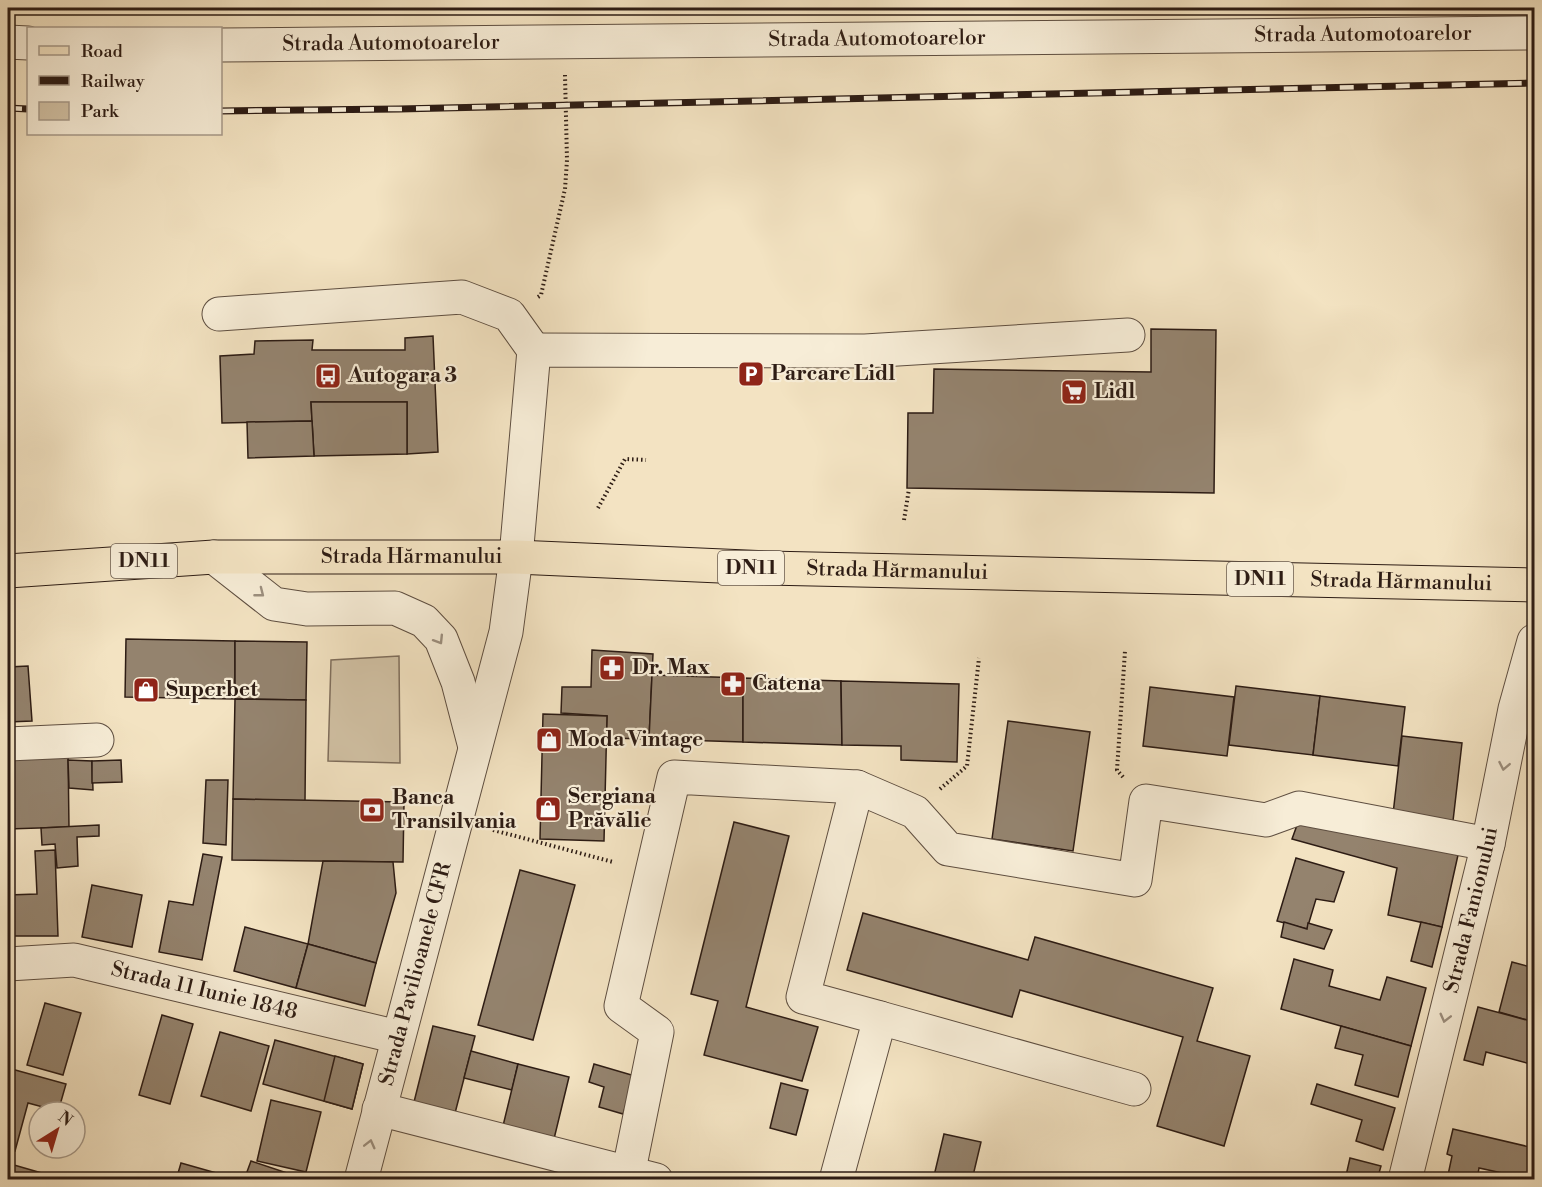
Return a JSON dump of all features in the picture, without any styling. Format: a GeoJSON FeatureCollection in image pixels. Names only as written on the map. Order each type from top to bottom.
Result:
{"type":"FeatureCollection","features":[{"type":"Feature","properties":{"kind":"main road","name":"Strada Hărmanului"},"geometry":{"type":"LineString","coordinates":[[8,571],[214,557],[516,557],[767,568],[1534,585]]}},
{"type":"Feature","properties":{"kind":"street","name":"Strada Automotoarelor"},"geometry":{"type":"LineString","coordinates":[[222,45],[1534,33]]}},
{"type":"Feature","properties":{"kind":"street"},"geometry":{"type":"LineString","coordinates":[[8,42],[27,42]]}},
{"type":"Feature","properties":{"kind":"street"},"geometry":{"type":"LineString","coordinates":[[219,314],[462,297],[509,315],[534,350],[864,351],[1128,335]]}},
{"type":"Feature","properties":{"kind":"street","name":"Strada Pavilioanele CFR"},"geometry":{"type":"LineString","coordinates":[[361,1179],[506,632],[516,557],[534,350]]}},
{"type":"Feature","properties":{"kind":"street"},"geometry":{"type":"LineString","coordinates":[[214,557],[274,604],[307,609],[395,608],[424,621],[441,639],[454,671],[475,749]]}},
{"type":"Feature","properties":{"kind":"street","name":"Strada Fanionului"},"geometry":{"type":"LineString","coordinates":[[1405,1179],[1488,844],[1525,710],[1534,641]]}},
{"type":"Feature","properties":{"kind":"street"},"geometry":{"type":"LineString","coordinates":[[8,744],[97,740]]}},
{"type":"Feature","properties":{"kind":"street"},"geometry":{"type":"LineString","coordinates":[[379,1109],[637,1177],[657,1032],[621,1006],[674,777],[857,787],[915,812],[948,849],[1135,880],[1146,801],[1266,820],[1299,808],[1488,844]]}},
{"type":"Feature","properties":{"kind":"street"},"geometry":{"type":"LineString","coordinates":[[857,787],[803,997],[1134,1089]]}},
{"type":"Feature","properties":{"kind":"street","name":"Strada 11 Iunie 1848"},"geometry":{"type":"LineString","coordinates":[[8,964],[74,960],[398,1037]]}},
{"type":"Feature","properties":{"kind":"street"},"geometry":{"type":"LineString","coordinates":[[836,1179],[880,1018]]}},
{"type":"Feature","properties":{"kind":"path"},"geometry":{"type":"LineString","coordinates":[[509,315],[541,295],[565,189],[567,160],[564,42]]}},
{"type":"Feature","properties":{"kind":"path"},"geometry":{"type":"LineString","coordinates":[[598,508],[625,459],[646,460]]}},
{"type":"Feature","properties":{"kind":"path"},"geometry":{"type":"LineString","coordinates":[[904,520],[909,489]]}},
{"type":"Feature","properties":{"kind":"path"},"geometry":{"type":"LineString","coordinates":[[1125,651],[1117,770],[1146,801]]}},
{"type":"Feature","properties":{"kind":"path"},"geometry":{"type":"LineString","coordinates":[[915,812],[967,766],[979,658]]}},
{"type":"Feature","properties":{"kind":"path"},"geometry":{"type":"LineString","coordinates":[[493,830],[613,862]]}},
{"type":"Feature","properties":{"kind":"green space"},"geometry":{"type":"Polygon","coordinates":[[[399,656],[400,763],[328,761],[331,660],[399,656]]]}},
{"type":"Feature","properties":{"kind":"building","name":"Lidl"},"geometry":{"type":"Polygon","coordinates":[[[1151,329],[1216,330],[1214,493],[907,488],[908,413],[933,413],[934,369],[1151,372],[1151,329]]]}},
{"type":"Feature","properties":{"kind":"building","name":"Autogara 3"},"geometry":{"type":"Polygon","coordinates":[[[433,336],[438,452],[407,454],[407,402],[311,402],[312,421],[222,423],[220,356],[254,354],[255,341],[313,340],[312,350],[405,350],[405,338],[433,336]]]}},
{"type":"Feature","properties":{"kind":"building"},"geometry":{"type":"Polygon","coordinates":[[[311,402],[407,402],[407,454],[314,456],[311,402]]]}},
{"type":"Feature","properties":{"kind":"building"},"geometry":{"type":"Polygon","coordinates":[[[312,421],[314,456],[248,458],[247,422],[312,421]]]}},
{"type":"Feature","properties":{"kind":"building"},"geometry":{"type":"Polygon","coordinates":[[[126,639],[235,641],[235,699],[125,697],[126,639]]]}},
{"type":"Feature","properties":{"kind":"building"},"geometry":{"type":"Polygon","coordinates":[[[235,641],[307,642],[306,700],[235,699],[235,641]]]}},
{"type":"Feature","properties":{"kind":"building"},"geometry":{"type":"Polygon","coordinates":[[[592,650],[653,654],[649,739],[606,738],[607,716],[561,713],[562,687],[591,687],[592,650]]]}},
{"type":"Feature","properties":{"kind":"building"},"geometry":{"type":"Polygon","coordinates":[[[28,666],[32,721],[8,722],[8,667],[28,666]]]}},
{"type":"Feature","properties":{"kind":"building"},"geometry":{"type":"Polygon","coordinates":[[[652,675],[743,678],[743,742],[649,739],[652,675]]]}},
{"type":"Feature","properties":{"kind":"building"},"geometry":{"type":"Polygon","coordinates":[[[743,678],[841,681],[842,745],[743,742],[743,678]]]}},
{"type":"Feature","properties":{"kind":"building"},"geometry":{"type":"Polygon","coordinates":[[[841,681],[959,684],[957,762],[901,760],[901,746],[842,745],[841,681]]]}},
{"type":"Feature","properties":{"kind":"building"},"geometry":{"type":"Polygon","coordinates":[[[1236,686],[1320,696],[1313,755],[1229,745],[1236,686]]]}},
{"type":"Feature","properties":{"kind":"building"},"geometry":{"type":"Polygon","coordinates":[[[1150,687],[1234,697],[1227,756],[1143,746],[1150,687]]]}},
{"type":"Feature","properties":{"kind":"building"},"geometry":{"type":"Polygon","coordinates":[[[1320,696],[1405,707],[1398,766],[1313,755],[1320,696]]]}},
{"type":"Feature","properties":{"kind":"building"},"geometry":{"type":"Polygon","coordinates":[[[235,699],[306,700],[305,801],[233,799],[235,699]]]}},
{"type":"Feature","properties":{"kind":"building"},"geometry":{"type":"Polygon","coordinates":[[[543,714],[607,716],[604,841],[540,839],[543,714]]]}},
{"type":"Feature","properties":{"kind":"building"},"geometry":{"type":"Polygon","coordinates":[[[1008,721],[1090,732],[1073,851],[992,839],[1008,721]]]}},
{"type":"Feature","properties":{"kind":"building"},"geometry":{"type":"Polygon","coordinates":[[[1402,736],[1462,743],[1453,821],[1393,814],[1402,736]]]}},
{"type":"Feature","properties":{"kind":"building"},"geometry":{"type":"Polygon","coordinates":[[[68,751],[69,827],[8,829],[8,753],[68,751]]]}},
{"type":"Feature","properties":{"kind":"building"},"geometry":{"type":"Polygon","coordinates":[[[68,760],[92,761],[93,790],[69,788],[68,760]]]}},
{"type":"Feature","properties":{"kind":"building"},"geometry":{"type":"Polygon","coordinates":[[[121,760],[122,782],[92,783],[92,761],[121,760]]]}},
{"type":"Feature","properties":{"kind":"building"},"geometry":{"type":"Polygon","coordinates":[[[206,780],[228,780],[226,845],[203,843],[206,780]]]}},
{"type":"Feature","properties":{"kind":"building"},"geometry":{"type":"Polygon","coordinates":[[[233,799],[404,802],[403,862],[232,860],[233,799]]]}},
{"type":"Feature","properties":{"kind":"building"},"geometry":{"type":"Polygon","coordinates":[[[1300,817],[1458,855],[1442,927],[1388,915],[1397,868],[1292,839],[1300,817]]]}},
{"type":"Feature","properties":{"kind":"building"},"geometry":{"type":"Polygon","coordinates":[[[734,822],[789,836],[746,1007],[818,1027],[802,1081],[704,1055],[718,1001],[691,994],[734,822]]]}},
{"type":"Feature","properties":{"kind":"building"},"geometry":{"type":"Polygon","coordinates":[[[99,825],[99,836],[77,837],[78,866],[57,868],[55,844],[42,845],[41,828],[99,825]]]}},
{"type":"Feature","properties":{"kind":"building"},"geometry":{"type":"Polygon","coordinates":[[[55,850],[58,936],[8,936],[8,895],[37,894],[35,851],[55,850]]]}},
{"type":"Feature","properties":{"kind":"building"},"geometry":{"type":"Polygon","coordinates":[[[203,854],[222,857],[202,960],[159,952],[169,901],[193,905],[203,854]]]}},
{"type":"Feature","properties":{"kind":"building"},"geometry":{"type":"Polygon","coordinates":[[[1296,858],[1344,872],[1334,902],[1316,899],[1307,929],[1277,921],[1296,858]]]}},
{"type":"Feature","properties":{"kind":"building"},"geometry":{"type":"Polygon","coordinates":[[[323,861],[393,862],[396,893],[376,963],[308,944],[323,861]]]}},
{"type":"Feature","properties":{"kind":"building"},"geometry":{"type":"Polygon","coordinates":[[[520,870],[575,885],[533,1040],[478,1025],[520,870]]]}},
{"type":"Feature","properties":{"kind":"building"},"geometry":{"type":"Polygon","coordinates":[[[92,885],[142,895],[132,947],[82,937],[92,885]]]}},
{"type":"Feature","properties":{"kind":"building"},"geometry":{"type":"Polygon","coordinates":[[[863,913],[1028,960],[1035,937],[1213,988],[1197,1041],[1250,1056],[1224,1146],[1157,1126],[1183,1037],[1020,990],[1012,1017],[847,970],[863,913]]]}},
{"type":"Feature","properties":{"kind":"building"},"geometry":{"type":"Polygon","coordinates":[[[1284,922],[1307,929],[1308,923],[1332,930],[1324,949],[1281,937],[1284,922]]]}},
{"type":"Feature","properties":{"kind":"building"},"geometry":{"type":"Polygon","coordinates":[[[1421,922],[1442,927],[1432,967],[1411,961],[1421,922]]]}},
{"type":"Feature","properties":{"kind":"building"},"geometry":{"type":"Polygon","coordinates":[[[245,927],[308,944],[296,988],[234,971],[245,927]]]}},
{"type":"Feature","properties":{"kind":"building"},"geometry":{"type":"Polygon","coordinates":[[[308,944],[376,963],[365,1006],[296,988],[308,944]]]}},
{"type":"Feature","properties":{"kind":"building"},"geometry":{"type":"Polygon","coordinates":[[[1294,959],[1333,970],[1329,986],[1380,1000],[1387,977],[1426,988],[1411,1046],[1281,1009],[1294,959]]]}},
{"type":"Feature","properties":{"kind":"building"},"geometry":{"type":"Polygon","coordinates":[[[1512,962],[1534,968],[1534,1022],[1499,1012],[1512,962]]]}},
{"type":"Feature","properties":{"kind":"building"},"geometry":{"type":"Polygon","coordinates":[[[45,1003],[81,1013],[63,1075],[27,1065],[45,1003]]]}},
{"type":"Feature","properties":{"kind":"building"},"geometry":{"type":"Polygon","coordinates":[[[1478,1007],[1534,1022],[1534,1065],[1486,1052],[1483,1065],[1464,1060],[1478,1007]]]}},
{"type":"Feature","properties":{"kind":"building"},"geometry":{"type":"Polygon","coordinates":[[[162,1015],[193,1024],[170,1104],[139,1095],[162,1015]]]}},
{"type":"Feature","properties":{"kind":"building"},"geometry":{"type":"Polygon","coordinates":[[[433,1026],[475,1036],[454,1117],[413,1106],[433,1026]]]}},
{"type":"Feature","properties":{"kind":"building"},"geometry":{"type":"Polygon","coordinates":[[[1341,1026],[1411,1046],[1398,1097],[1355,1085],[1363,1055],[1335,1048],[1341,1026]]]}},
{"type":"Feature","properties":{"kind":"building"},"geometry":{"type":"Polygon","coordinates":[[[220,1032],[269,1046],[251,1111],[201,1096],[220,1032]]]}},
{"type":"Feature","properties":{"kind":"building"},"geometry":{"type":"Polygon","coordinates":[[[275,1040],[363,1064],[352,1109],[263,1084],[275,1040]]]}},
{"type":"Feature","properties":{"kind":"building"},"geometry":{"type":"Polygon","coordinates":[[[471,1051],[518,1064],[512,1090],[464,1078],[471,1051]]]}},
{"type":"Feature","properties":{"kind":"building"},"geometry":{"type":"Polygon","coordinates":[[[335,1056],[363,1064],[352,1109],[324,1101],[335,1056]]]}},
{"type":"Feature","properties":{"kind":"building"},"geometry":{"type":"Polygon","coordinates":[[[518,1064],[569,1077],[553,1143],[502,1130],[518,1064]]]}},
{"type":"Feature","properties":{"kind":"building"},"geometry":{"type":"Polygon","coordinates":[[[594,1064],[635,1076],[623,1114],[599,1107],[604,1087],[589,1082],[594,1064]]]}},
{"type":"Feature","properties":{"kind":"building"},"geometry":{"type":"Polygon","coordinates":[[[8,1068],[66,1084],[61,1100],[27,1100],[15,1151],[8,1149],[8,1068]]]}},
{"type":"Feature","properties":{"kind":"building"},"geometry":{"type":"Polygon","coordinates":[[[781,1083],[808,1090],[796,1135],[770,1128],[781,1083]]]}},
{"type":"Feature","properties":{"kind":"building"},"geometry":{"type":"Polygon","coordinates":[[[1317,1084],[1395,1108],[1383,1150],[1356,1141],[1362,1120],[1311,1104],[1317,1084]]]}},
{"type":"Feature","properties":{"kind":"building"},"geometry":{"type":"Polygon","coordinates":[[[271,1100],[321,1112],[306,1172],[257,1161],[271,1100]]]}},
{"type":"Feature","properties":{"kind":"building"},"geometry":{"type":"Polygon","coordinates":[[[1453,1129],[1534,1148],[1534,1180],[1479,1168],[1477,1180],[1465,1180],[1448,1175],[1452,1156],[1447,1154],[1453,1129]]]}},
{"type":"Feature","properties":{"kind":"building"},"geometry":{"type":"Polygon","coordinates":[[[944,1134],[981,1142],[972,1180],[933,1180],[944,1134]]]}},
{"type":"Feature","properties":{"kind":"building"},"geometry":{"type":"Polygon","coordinates":[[[1350,1158],[1381,1166],[1377,1180],[1345,1180],[1350,1158]]]}},
{"type":"Feature","properties":{"kind":"building"},"geometry":{"type":"Polygon","coordinates":[[[251,1161],[308,1180],[244,1180],[251,1161]]]}},
{"type":"Feature","properties":{"kind":"building"},"geometry":{"type":"Polygon","coordinates":[[[181,1163],[241,1180],[176,1180],[181,1163]]]}},
{"type":"Feature","properties":{"kind":"building"},"geometry":{"type":"Polygon","coordinates":[[[14,1165],[66,1180],[9,1180],[14,1165]]]}},
{"type":"Feature","properties":{"kind":"building"},"geometry":{"type":"Polygon","coordinates":[[[988,1173],[1017,1180],[986,1180],[988,1173]]]}},
{"type":"Feature","properties":{"kind":"railway"},"geometry":{"type":"LineString","coordinates":[[222,111],[1534,83]]}},
{"type":"Feature","properties":{"kind":"railway"},"geometry":{"type":"LineString","coordinates":[[8,108],[27,109]]}},
{"type":"Feature","properties":{"kind":"place","name":"Parcare Lidl"},"geometry":{"type":"Point","coordinates":[751,374]}},
{"type":"Feature","properties":{"kind":"place","name":"Autogara 3"},"geometry":{"type":"Point","coordinates":[328,376]}},
{"type":"Feature","properties":{"kind":"place","name":"Lidl"},"geometry":{"type":"Point","coordinates":[1074,392]}},
{"type":"Feature","properties":{"kind":"place","name":"Dr. Max"},"geometry":{"type":"Point","coordinates":[612,668]}},
{"type":"Feature","properties":{"kind":"place","name":"Catena"},"geometry":{"type":"Point","coordinates":[733,684]}},
{"type":"Feature","properties":{"kind":"place","name":"Superbet"},"geometry":{"type":"Point","coordinates":[146,690]}},
{"type":"Feature","properties":{"kind":"place","name":"Moda Vintage"},"geometry":{"type":"Point","coordinates":[549,740]}},
{"type":"Feature","properties":{"kind":"place","name":"Sergiana Prăvălie"},"geometry":{"type":"Point","coordinates":[548,809]}},
{"type":"Feature","properties":{"kind":"place","name":"Banca Transilvania"},"geometry":{"type":"Point","coordinates":[372,810]}}]}
